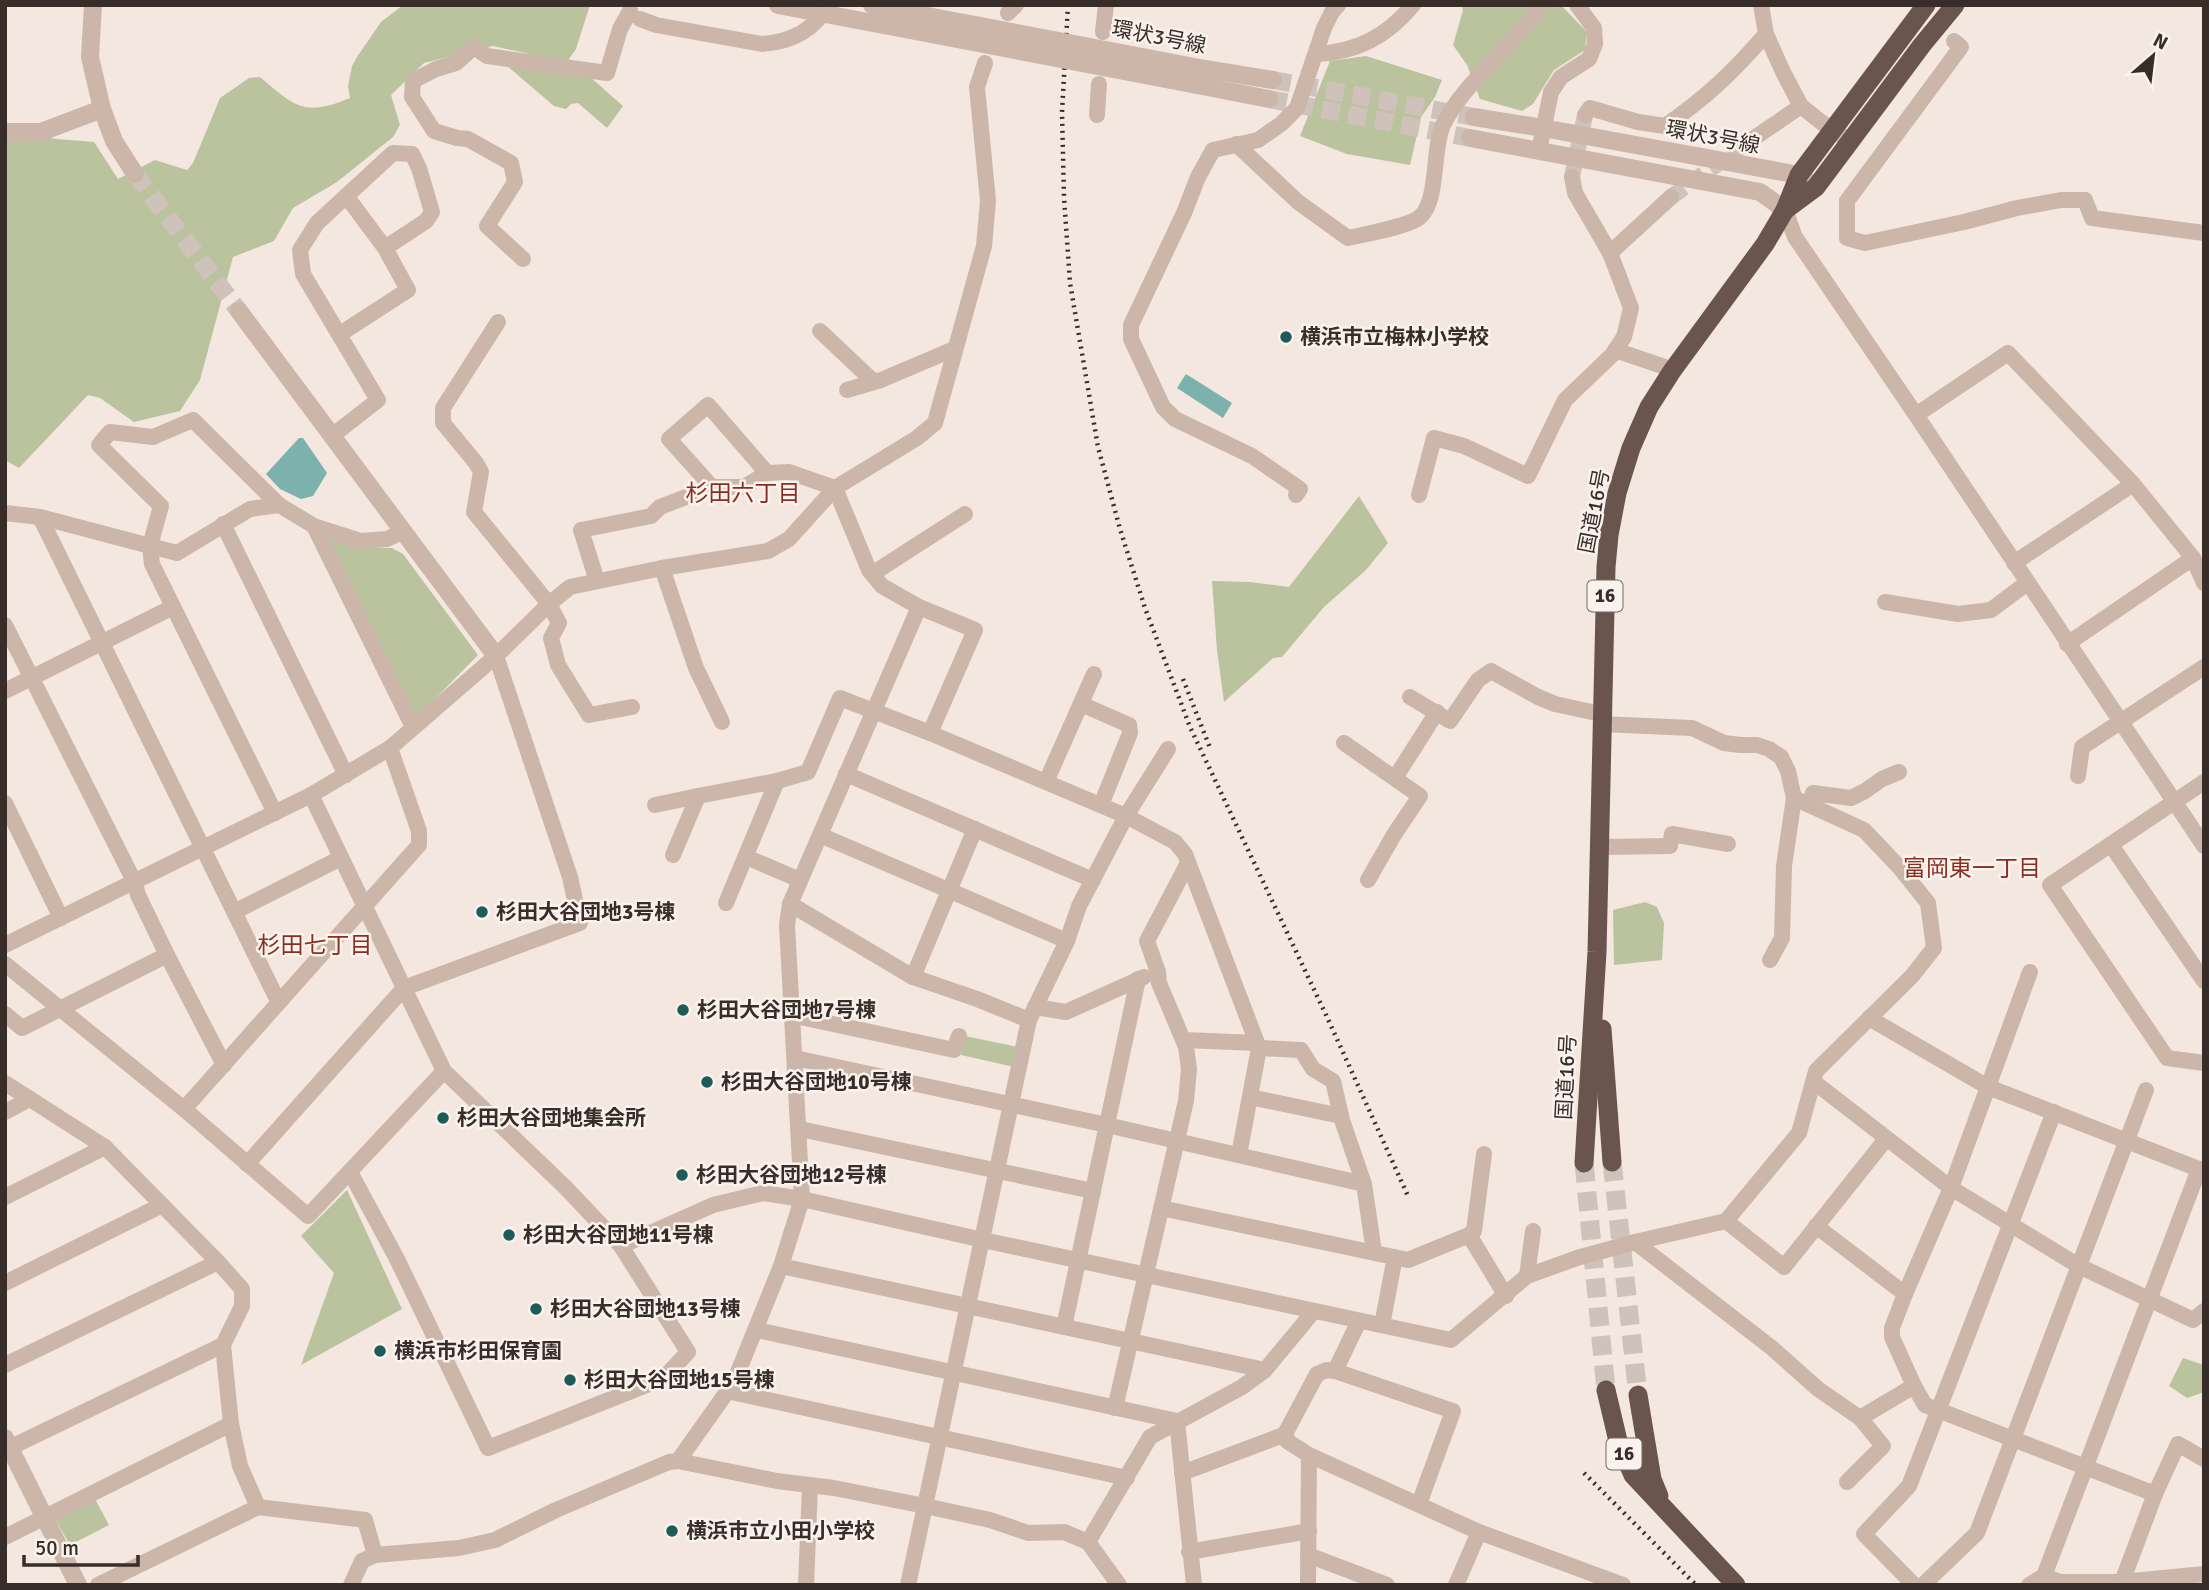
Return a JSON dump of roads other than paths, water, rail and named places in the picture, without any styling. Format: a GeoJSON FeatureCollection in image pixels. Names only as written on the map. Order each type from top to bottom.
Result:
{"type":"FeatureCollection","features":[{"type":"Feature","properties":{"kind":"highway","name":"国道16号"},"geometry":{"type":"LineString","coordinates":[[1584,1163],[1597,952],[1606,567],[1616,493],[1631,448],[1649,407],[1672,371],[1765,244],[1785,210],[1799,175],[1926,5]]}},
{"type":"Feature","properties":{"kind":"highway","name":"国道16号"},"geometry":{"type":"LineString","coordinates":[[1785,210],[1816,187],[1955,5]]}},
{"type":"Feature","properties":{"kind":"highway","name":"国道16号"},"geometry":{"type":"LineString","coordinates":[[1597,952],[1612,1162]]}},
{"type":"Feature","properties":{"kind":"highway","name":"16"},"geometry":{"type":"LineString","coordinates":[[1606,1390],[1618,1441],[1633,1475],[1736,1585]]}},
{"type":"Feature","properties":{"kind":"highway","name":"16"},"geometry":{"type":"LineString","coordinates":[[1638,1395],[1652,1479],[1663,1507]]}},
{"type":"Feature","properties":{"kind":"street"},"geometry":{"type":"LineString","coordinates":[[93,5],[90,57],[102,109],[114,141],[135,174]]}},
{"type":"Feature","properties":{"kind":"street"},"geometry":{"type":"LineString","coordinates":[[778,5],[935,26],[1201,77]]}},
{"type":"Feature","properties":{"kind":"street"},"geometry":{"type":"LineString","coordinates":[[523,259],[487,226],[515,182],[512,163],[468,139],[434,131],[412,97],[414,81],[436,69],[456,63],[474,47],[487,56],[607,73],[620,29],[632,12],[656,25],[762,44],[778,43],[796,37],[818,22],[828,5]]}},
{"type":"Feature","properties":{"kind":"street"},"geometry":{"type":"LineString","coordinates":[[872,5],[935,26]]}},
{"type":"Feature","properties":{"kind":"street"},"geometry":{"type":"LineString","coordinates":[[1103,32],[1106,5]]}},
{"type":"Feature","properties":{"kind":"street"},"geometry":{"type":"LineString","coordinates":[[1296,495],[1300,489],[1252,456],[1175,419],[1163,407],[1131,338],[1134,317],[1213,150],[1258,140],[1281,124],[1297,108],[1324,28],[1338,5]]}},
{"type":"Feature","properties":{"kind":"street"},"geometry":{"type":"LineString","coordinates":[[1316,54],[1341,53],[1370,41],[1388,31],[1413,5]]}},
{"type":"Feature","properties":{"kind":"street"},"geometry":{"type":"LineString","coordinates":[[1236,144],[1298,202],[1349,238],[1420,217],[1427,207],[1432,189],[1438,139],[1455,103],[1542,5]]}},
{"type":"Feature","properties":{"kind":"street"},"geometry":{"type":"LineString","coordinates":[[1539,151],[1551,92],[1561,77],[1589,59],[1595,44],[1594,28],[1577,5]]}},
{"type":"Feature","properties":{"kind":"street"},"geometry":{"type":"LineString","coordinates":[[1761,5],[1766,34],[1801,106],[1851,142]]}},
{"type":"Feature","properties":{"kind":"street"},"geometry":{"type":"LineString","coordinates":[[1585,115],[1590,108],[1638,122],[1665,126],[1696,105],[1732,72],[1766,34]]}},
{"type":"Feature","properties":{"kind":"street"},"geometry":{"type":"LineString","coordinates":[[1954,41],[1961,47],[1847,201],[1847,238],[1865,243],[2061,200],[2085,200],[2092,218],[2204,233]]}},
{"type":"Feature","properties":{"kind":"street"},"geometry":{"type":"LineString","coordinates":[[5,945],[311,795],[390,748],[570,587],[662,568],[768,551],[789,539],[835,488],[916,438],[935,423],[984,246],[988,201],[977,87],[985,63]]}},
{"type":"Feature","properties":{"kind":"street","name":"環状3号線"},"geometry":{"type":"LineString","coordinates":[[1201,77],[1273,80]]}},
{"type":"Feature","properties":{"kind":"street","name":"環状3号線"},"geometry":{"type":"LineString","coordinates":[[1201,77],[1269,99]]}},
{"type":"Feature","properties":{"kind":"street"},"geometry":{"type":"LineString","coordinates":[[1097,115],[1099,84]]}},
{"type":"Feature","properties":{"kind":"street"},"geometry":{"type":"LineString","coordinates":[[1744,145],[1801,106]]}},
{"type":"Feature","properties":{"kind":"street"},"geometry":{"type":"LineString","coordinates":[[5,132],[41,132],[102,109]]}},
{"type":"Feature","properties":{"kind":"street","name":"環状3号線"},"geometry":{"type":"LineString","coordinates":[[1474,117],[1799,175],[1816,187]]}},
{"type":"Feature","properties":{"kind":"street"},"geometry":{"type":"LineString","coordinates":[[1469,138],[1760,192],[1785,210],[1795,237],[2204,846]]}},
{"type":"Feature","properties":{"kind":"street"},"geometry":{"type":"LineString","coordinates":[[332,436],[378,400],[303,274],[300,250],[317,223],[393,153],[412,154],[432,212],[426,221],[385,248]]}},
{"type":"Feature","properties":{"kind":"street"},"geometry":{"type":"LineString","coordinates":[[1419,495],[1434,438],[1464,446],[1528,477],[1565,400],[1615,351],[1624,337],[1631,308],[1610,253],[1575,193],[1572,177]]}},
{"type":"Feature","properties":{"kind":"street"},"geometry":{"type":"LineString","coordinates":[[340,334],[408,290],[385,248],[347,197]]}},
{"type":"Feature","properties":{"kind":"street"},"geometry":{"type":"LineString","coordinates":[[1610,253],[1671,197]]}},
{"type":"Feature","properties":{"kind":"street"},"geometry":{"type":"LineString","coordinates":[[239,311],[496,656],[570,877],[580,923],[404,988],[247,1164]]}},
{"type":"Feature","properties":{"kind":"street"},"geometry":{"type":"LineString","coordinates":[[498,322],[443,408],[443,423],[481,472],[474,512],[549,604],[559,623],[551,638],[558,665],[589,715],[632,707]]}},
{"type":"Feature","properties":{"kind":"street"},"geometry":{"type":"LineString","coordinates":[[820,331],[873,381]]}},
{"type":"Feature","properties":{"kind":"street"},"geometry":{"type":"LineString","coordinates":[[847,390],[954,349]]}},
{"type":"Feature","properties":{"kind":"street"},"geometry":{"type":"LineString","coordinates":[[1615,351],[1672,371]]}},
{"type":"Feature","properties":{"kind":"street"},"geometry":{"type":"LineString","coordinates":[[1916,415],[2008,353],[2133,485],[2193,558],[2204,583]]}},
{"type":"Feature","properties":{"kind":"street"},"geometry":{"type":"LineString","coordinates":[[712,487],[669,439],[708,404],[767,473]]}},
{"type":"Feature","properties":{"kind":"street"},"geometry":{"type":"LineString","coordinates":[[275,813],[152,564],[150,546],[161,506],[99,446],[110,432],[153,436],[193,420],[279,505],[314,526],[361,541],[387,539],[404,531]]}},
{"type":"Feature","properties":{"kind":"street"},"geometry":{"type":"LineString","coordinates":[[597,582],[582,530],[651,516],[660,508],[712,487],[744,486],[767,473],[789,472],[835,488],[872,574],[882,586],[919,607],[975,630],[930,733]]}},
{"type":"Feature","properties":{"kind":"street"},"geometry":{"type":"LineString","coordinates":[[2014,563],[2133,485]]}},
{"type":"Feature","properties":{"kind":"street"},"geometry":{"type":"LineString","coordinates":[[5,513],[40,517],[177,552],[250,509],[279,505]]}},
{"type":"Feature","properties":{"kind":"street"},"geometry":{"type":"LineString","coordinates":[[872,574],[965,514]]}},
{"type":"Feature","properties":{"kind":"street"},"geometry":{"type":"LineString","coordinates":[[40,517],[278,1001]]}},
{"type":"Feature","properties":{"kind":"street"},"geometry":{"type":"LineString","coordinates":[[223,524],[346,775]]}},
{"type":"Feature","properties":{"kind":"street"},"geometry":{"type":"LineString","coordinates":[[314,526],[414,727]]}},
{"type":"Feature","properties":{"kind":"street"},"geometry":{"type":"LineString","coordinates":[[2067,644],[2193,558]]}},
{"type":"Feature","properties":{"kind":"street"},"geometry":{"type":"LineString","coordinates":[[662,568],[696,668],[722,722]]}},
{"type":"Feature","properties":{"kind":"street"},"geometry":{"type":"LineString","coordinates":[[1885,602],[1958,614],[1990,610],[2027,583]]}},
{"type":"Feature","properties":{"kind":"street"},"geometry":{"type":"LineString","coordinates":[[5,691],[173,607]]}},
{"type":"Feature","properties":{"kind":"street"},"geometry":{"type":"LineString","coordinates":[[678,1461],[734,1382],[781,1266],[802,1199],[787,925],[790,904],[919,607]]}},
{"type":"Feature","properties":{"kind":"street"},"geometry":{"type":"LineString","coordinates":[[5,625],[224,1065]]}},
{"type":"Feature","properties":{"kind":"street"},"geometry":{"type":"LineString","coordinates":[[2078,776],[2082,747],[2204,667]]}},
{"type":"Feature","properties":{"kind":"street"},"geometry":{"type":"LineString","coordinates":[[621,1246],[713,1205],[763,1193],[802,1199],[1451,1340],[1527,1276],[1577,1258],[1726,1221],[1799,1133],[1816,1071],[1912,976],[1934,948],[1928,903],[1864,830],[1802,802],[1781,757],[1769,749],[1757,745],[1724,743],[1692,728],[1601,719],[1538,697],[1491,671],[1478,680],[1450,721],[1410,697]]}},
{"type":"Feature","properties":{"kind":"street"},"geometry":{"type":"LineString","coordinates":[[1046,782],[1094,674]]}},
{"type":"Feature","properties":{"kind":"street"},"geometry":{"type":"LineString","coordinates":[[655,806],[808,772],[840,698],[1101,805],[1175,842],[1185,854],[1258,1045],[1239,1155]]}},
{"type":"Feature","properties":{"kind":"street"},"geometry":{"type":"LineString","coordinates":[[1080,704],[1129,725],[1130,733],[1101,805]]}},
{"type":"Feature","properties":{"kind":"street"},"geometry":{"type":"LineString","coordinates":[[1395,778],[1437,712]]}},
{"type":"Feature","properties":{"kind":"street"},"geometry":{"type":"LineString","coordinates":[[1344,743],[1420,796],[1368,880]]}},
{"type":"Feature","properties":{"kind":"street"},"geometry":{"type":"LineString","coordinates":[[184,1109],[419,845],[419,831],[390,748]]}},
{"type":"Feature","properties":{"kind":"street"},"geometry":{"type":"LineString","coordinates":[[908,1585],[1032,1014],[1067,941],[1079,906],[1126,816],[1168,749]]}},
{"type":"Feature","properties":{"kind":"street"},"geometry":{"type":"LineString","coordinates":[[1770,960],[1782,938],[1784,866],[1802,802],[1813,793],[1851,798],[1899,772]]}},
{"type":"Feature","properties":{"kind":"street"},"geometry":{"type":"LineString","coordinates":[[846,774],[1093,880]]}},
{"type":"Feature","properties":{"kind":"street"},"geometry":{"type":"LineString","coordinates":[[726,903],[777,781]]}},
{"type":"Feature","properties":{"kind":"street"},"geometry":{"type":"LineString","coordinates":[[2204,782],[2050,885],[2167,1058],[2204,1063]]}},
{"type":"Feature","properties":{"kind":"street"},"geometry":{"type":"LineString","coordinates":[[311,795],[444,1071],[565,1186],[621,1246],[688,1352],[664,1378],[488,1448],[396,1257],[351,1172]]}},
{"type":"Feature","properties":{"kind":"street"},"geometry":{"type":"LineString","coordinates":[[673,855],[698,796]]}},
{"type":"Feature","properties":{"kind":"street"},"geometry":{"type":"LineString","coordinates":[[5,803],[61,918]]}},
{"type":"Feature","properties":{"kind":"street"},"geometry":{"type":"LineString","coordinates":[[913,977],[975,829]]}},
{"type":"Feature","properties":{"kind":"street"},"geometry":{"type":"LineString","coordinates":[[1600,847],[1670,846],[1672,834],[1728,844]]}},
{"type":"Feature","properties":{"kind":"street"},"geometry":{"type":"LineString","coordinates":[[820,835],[1067,941]]}},
{"type":"Feature","properties":{"kind":"street"},"geometry":{"type":"LineString","coordinates":[[2111,845],[2204,981]]}},
{"type":"Feature","properties":{"kind":"street"},"geometry":{"type":"LineString","coordinates":[[234,912],[341,858]]}},
{"type":"Feature","properties":{"kind":"street"},"geometry":{"type":"LineString","coordinates":[[746,858],[800,880]]}},
{"type":"Feature","properties":{"kind":"street"},"geometry":{"type":"LineString","coordinates":[[1115,1408],[1186,1101],[1189,1069],[1184,1040],[1159,983],[1147,941],[1188,863]]}},
{"type":"Feature","properties":{"kind":"street"},"geometry":{"type":"LineString","coordinates":[[790,904],[913,977],[1032,1014],[1066,1012],[1158,972]]}},
{"type":"Feature","properties":{"kind":"street"},"geometry":{"type":"LineString","coordinates":[[5,1014],[22,1028],[167,955]]}},
{"type":"Feature","properties":{"kind":"street"},"geometry":{"type":"LineString","coordinates":[[5,964],[184,1109],[308,1216],[444,1071]]}},
{"type":"Feature","properties":{"kind":"street"},"geometry":{"type":"LineString","coordinates":[[2030,972],[1951,1188],[1892,1328],[1892,1336],[1924,1405],[2155,1494]]}},
{"type":"Feature","properties":{"kind":"street"},"geometry":{"type":"LineString","coordinates":[[1063,1327],[1138,979]]}},
{"type":"Feature","properties":{"kind":"street"},"geometry":{"type":"LineString","coordinates":[[792,1015],[954,1050],[959,1036]]}},
{"type":"Feature","properties":{"kind":"street"},"geometry":{"type":"LineString","coordinates":[[1869,1018],[1988,1087],[2202,1170],[2044,1576],[2029,1585]]}},
{"type":"Feature","properties":{"kind":"street"},"geometry":{"type":"LineString","coordinates":[[1184,1040],[1301,1049],[1313,1069],[1333,1081],[1341,1116],[1364,1184],[1374,1252]]}},
{"type":"Feature","properties":{"kind":"street"},"geometry":{"type":"LineString","coordinates":[[795,1058],[1177,1140],[1364,1184]]}},
{"type":"Feature","properties":{"kind":"street"},"geometry":{"type":"LineString","coordinates":[[1814,1082],[1951,1188],[2079,1266],[2193,1320],[2204,1311]]}},
{"type":"Feature","properties":{"kind":"street"},"geometry":{"type":"LineString","coordinates":[[5,1083],[105,1147],[242,1290],[242,1306],[223,1345],[231,1424],[240,1466],[258,1507]]}},
{"type":"Feature","properties":{"kind":"street"},"geometry":{"type":"LineString","coordinates":[[1923,1585],[1977,1534],[2146,1090]]}},
{"type":"Feature","properties":{"kind":"street"},"geometry":{"type":"LineString","coordinates":[[1250,1097],[1341,1116]]}},
{"type":"Feature","properties":{"kind":"street"},"geometry":{"type":"LineString","coordinates":[[5,1112],[30,1099]]}},
{"type":"Feature","properties":{"kind":"street"},"geometry":{"type":"LineString","coordinates":[[1914,1585],[1864,1534],[1909,1486],[2054,1112]]}},
{"type":"Feature","properties":{"kind":"street"},"geometry":{"type":"LineString","coordinates":[[800,1129],[1093,1191]]}},
{"type":"Feature","properties":{"kind":"street"},"geometry":{"type":"LineString","coordinates":[[1726,1221],[1784,1267],[1886,1139]]}},
{"type":"Feature","properties":{"kind":"street"},"geometry":{"type":"LineString","coordinates":[[5,1197],[105,1147]]}},
{"type":"Feature","properties":{"kind":"street"},"geometry":{"type":"LineString","coordinates":[[1161,1208],[1408,1260],[1469,1236],[1474,1231],[1484,1154]]}},
{"type":"Feature","properties":{"kind":"street"},"geometry":{"type":"LineString","coordinates":[[5,1283],[162,1205]]}},
{"type":"Feature","properties":{"kind":"street"},"geometry":{"type":"LineString","coordinates":[[1816,1226],[1905,1294]]}},
{"type":"Feature","properties":{"kind":"street"},"geometry":{"type":"LineString","coordinates":[[1527,1276],[1533,1231]]}},
{"type":"Feature","properties":{"kind":"street"},"geometry":{"type":"LineString","coordinates":[[1469,1236],[1506,1296]]}},
{"type":"Feature","properties":{"kind":"street"},"geometry":{"type":"LineString","coordinates":[[1635,1242],[1772,1348],[1818,1389],[1860,1418],[1883,1446],[1847,1482]]}},
{"type":"Feature","properties":{"kind":"street"},"geometry":{"type":"LineString","coordinates":[[1381,1325],[1395,1257]]}},
{"type":"Feature","properties":{"kind":"street"},"geometry":{"type":"LineString","coordinates":[[5,1365],[218,1262]]}},
{"type":"Feature","properties":{"kind":"street"},"geometry":{"type":"LineString","coordinates":[[781,1266],[1265,1370]]}},
{"type":"Feature","properties":{"kind":"street"},"geometry":{"type":"LineString","coordinates":[[1088,1542],[1150,1437],[1242,1387],[1265,1370],[1314,1311]]}},
{"type":"Feature","properties":{"kind":"street"},"geometry":{"type":"LineString","coordinates":[[1335,1371],[1359,1321]]}},
{"type":"Feature","properties":{"kind":"street"},"geometry":{"type":"LineString","coordinates":[[757,1330],[1177,1422]]}},
{"type":"Feature","properties":{"kind":"street"},"geometry":{"type":"LineString","coordinates":[[78,1585],[7,1445],[223,1345]]}},
{"type":"Feature","properties":{"kind":"street"},"geometry":{"type":"LineString","coordinates":[[1419,1504],[1453,1411],[1335,1371],[1327,1370],[1317,1374],[1286,1434],[1287,1441],[1309,1455],[1479,1532],[1623,1585]]}},
{"type":"Feature","properties":{"kind":"street"},"geometry":{"type":"LineString","coordinates":[[1860,1418],[1914,1386]]}},
{"type":"Feature","properties":{"kind":"street"},"geometry":{"type":"LineString","coordinates":[[727,1391],[1127,1478]]}},
{"type":"Feature","properties":{"kind":"street"},"geometry":{"type":"LineString","coordinates":[[1177,1422],[1194,1585]]}},
{"type":"Feature","properties":{"kind":"street"},"geometry":{"type":"LineString","coordinates":[[5,1537],[231,1424]]}},
{"type":"Feature","properties":{"kind":"street"},"geometry":{"type":"LineString","coordinates":[[1181,1474],[1286,1434]]}},
{"type":"Feature","properties":{"kind":"street"},"geometry":{"type":"LineString","coordinates":[[2122,1582],[2155,1494],[2178,1444],[2204,1459]]}},
{"type":"Feature","properties":{"kind":"street"},"geometry":{"type":"LineString","coordinates":[[1308,1585],[1309,1455]]}},
{"type":"Feature","properties":{"kind":"street"},"geometry":{"type":"LineString","coordinates":[[351,1585],[362,1561],[375,1555],[458,1548],[495,1540],[556,1510],[669,1462],[678,1461],[925,1506],[990,1520],[1028,1533],[1064,1532],[1088,1542],[1119,1585]]}},
{"type":"Feature","properties":{"kind":"street"},"geometry":{"type":"LineString","coordinates":[[806,1585],[810,1486]]}},
{"type":"Feature","properties":{"kind":"street"},"geometry":{"type":"LineString","coordinates":[[99,1585],[258,1507],[365,1520],[375,1555]]}},
{"type":"Feature","properties":{"kind":"street"},"geometry":{"type":"LineString","coordinates":[[1189,1552],[1308,1531]]}},
{"type":"Feature","properties":{"kind":"street"},"geometry":{"type":"LineString","coordinates":[[1455,1585],[1479,1532]]}},
{"type":"Feature","properties":{"kind":"street"},"geometry":{"type":"LineString","coordinates":[[1308,1555],[1387,1585]]}},
{"type":"Feature","properties":{"kind":"street"},"geometry":{"type":"LineString","coordinates":[[2044,1576],[2060,1582],[2122,1582],[2204,1574]]}},
{"type":"Feature","properties":{"kind":"water"},"geometry":{"type":"Polygon","coordinates":[[[1186,374],[1232,403],[1223,418],[1177,388],[1186,374]]]}},
{"type":"Feature","properties":{"kind":"water"},"geometry":{"type":"Polygon","coordinates":[[[299,438],[303,438],[327,473],[313,496],[301,499],[280,489],[266,474],[299,438]]]}},
{"type":"Feature","properties":{"kind":"tunnel"},"geometry":{"type":"LineString","coordinates":[[1273,80],[1474,117]]}},
{"type":"Feature","properties":{"kind":"tunnel"},"geometry":{"type":"LineString","coordinates":[[1269,99],[1470,138]]}},
{"type":"Feature","properties":{"kind":"tunnel"},"geometry":{"type":"LineString","coordinates":[[1572,177],[1585,115]]}},
{"type":"Feature","properties":{"kind":"tunnel"},"geometry":{"type":"LineString","coordinates":[[1671,197],[1744,145]]}},
{"type":"Feature","properties":{"kind":"tunnel"},"geometry":{"type":"LineString","coordinates":[[135,174],[239,311]]}},
{"type":"Feature","properties":{"kind":"tunnel"},"geometry":{"type":"LineString","coordinates":[[1612,1162],[1638,1395]]}},
{"type":"Feature","properties":{"kind":"tunnel"},"geometry":{"type":"LineString","coordinates":[[1584,1163],[1606,1390]]}},
{"type":"Feature","properties":{"kind":"railway"},"geometry":{"type":"LineString","coordinates":[[1068,5],[1062,112],[1070,283],[1098,447],[1120,529],[1145,608],[1190,727],[1408,1196]]}},
{"type":"Feature","properties":{"kind":"railway"},"geometry":{"type":"LineString","coordinates":[[1183,679],[1210,748]]}},
{"type":"Feature","properties":{"kind":"railway"},"geometry":{"type":"LineString","coordinates":[[1584,1473],[1696,1585]]}},
{"type":"Feature","properties":{"kind":"place","name":"横浜市立梅林小学校"},"geometry":{"type":"Point","coordinates":[1286,337]}},
{"type":"Feature","properties":{"kind":"place","name":"杉田大谷団地3号棟"},"geometry":{"type":"Point","coordinates":[482,912]}},
{"type":"Feature","properties":{"kind":"place","name":"杉田大谷団地7号棟"},"geometry":{"type":"Point","coordinates":[683,1010]}},
{"type":"Feature","properties":{"kind":"place","name":"杉田大谷団地10号棟"},"geometry":{"type":"Point","coordinates":[707,1082]}},
{"type":"Feature","properties":{"kind":"place","name":"杉田大谷団地集会所"},"geometry":{"type":"Point","coordinates":[443,1118]}},
{"type":"Feature","properties":{"kind":"place","name":"杉田大谷団地12号棟"},"geometry":{"type":"Point","coordinates":[682,1175]}},
{"type":"Feature","properties":{"kind":"place","name":"杉田大谷団地11号棟"},"geometry":{"type":"Point","coordinates":[509,1235]}},
{"type":"Feature","properties":{"kind":"place","name":"杉田大谷団地13号棟"},"geometry":{"type":"Point","coordinates":[536,1309]}},
{"type":"Feature","properties":{"kind":"place","name":"横浜市杉田保育園"},"geometry":{"type":"Point","coordinates":[380,1351]}},
{"type":"Feature","properties":{"kind":"place","name":"杉田大谷団地15号棟"},"geometry":{"type":"Point","coordinates":[570,1380]}},
{"type":"Feature","properties":{"kind":"place","name":"横浜市立小田小学校"},"geometry":{"type":"Point","coordinates":[672,1531]}},
{"type":"Feature","properties":{"kind":"district","name":"杉田六丁目"},"geometry":{"type":"Point","coordinates":[743,493]}},
{"type":"Feature","properties":{"kind":"district","name":"富岡東一丁目"},"geometry":{"type":"Point","coordinates":[1972,868]}},
{"type":"Feature","properties":{"kind":"district","name":"杉田七丁目"},"geometry":{"type":"Point","coordinates":[315,945]}}]}
